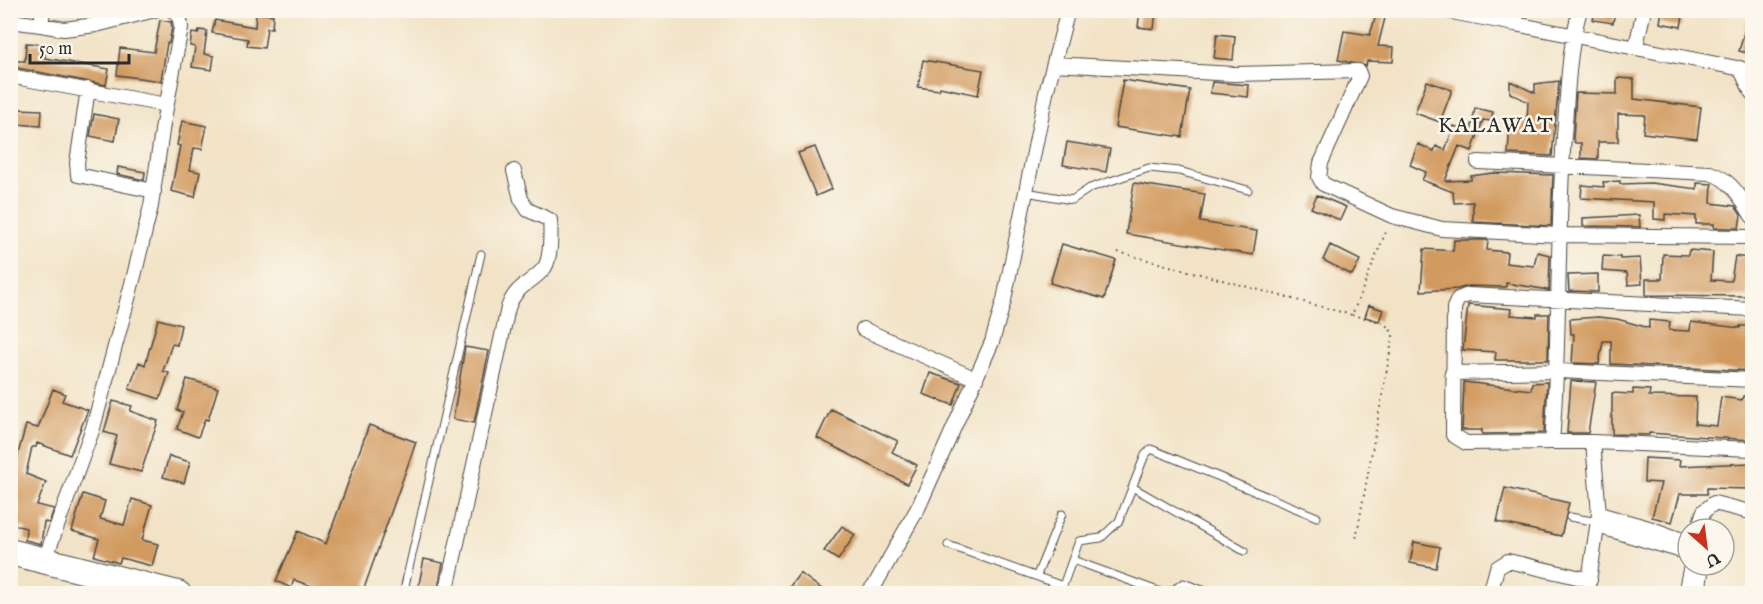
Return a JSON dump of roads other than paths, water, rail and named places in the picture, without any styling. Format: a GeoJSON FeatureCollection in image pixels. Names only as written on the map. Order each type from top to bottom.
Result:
{"type":"FeatureCollection","features":[{"type":"Feature","properties":{"kind":"highway"},"geometry":{"type":"LineString","coordinates":[[10,552],[45,558],[97,584],[178,594]]}},
{"type":"Feature","properties":{"kind":"street"},"geometry":{"type":"LineString","coordinates":[[41,25],[43,10]]}},
{"type":"Feature","properties":{"kind":"street"},"geometry":{"type":"LineString","coordinates":[[10,21],[64,29],[96,25],[155,10]]}},
{"type":"Feature","properties":{"kind":"street"},"geometry":{"type":"LineString","coordinates":[[867,594],[876,583],[919,506],[992,342],[1004,300],[1054,64],[1068,10]]}},
{"type":"Feature","properties":{"kind":"street"},"geometry":{"type":"LineString","coordinates":[[1441,10],[1516,17],[1573,34],[1746,70],[1752,93]]}},
{"type":"Feature","properties":{"kind":"street"},"geometry":{"type":"LineString","coordinates":[[1552,442],[1558,371],[1562,166],[1573,34],[1580,10]]}},
{"type":"Feature","properties":{"kind":"street"},"geometry":{"type":"LineString","coordinates":[[1636,46],[1644,10]]}},
{"type":"Feature","properties":{"kind":"street"},"geometry":{"type":"LineString","coordinates":[[45,558],[93,428],[134,276],[154,191],[166,105],[181,28],[175,11]]}},
{"type":"Feature","properties":{"kind":"street"},"geometry":{"type":"LineString","coordinates":[[1054,64],[1234,74],[1358,70],[1360,76],[1321,163],[1319,177],[1323,184],[1392,216],[1442,230],[1559,235],[1752,237]]}},
{"type":"Feature","properties":{"kind":"street"},"geometry":{"type":"LineString","coordinates":[[15,77],[166,105]]}},
{"type":"Feature","properties":{"kind":"street"},"geometry":{"type":"LineString","coordinates":[[88,89],[77,163],[78,175],[154,191]]}},
{"type":"Feature","properties":{"kind":"street"},"geometry":{"type":"LineString","coordinates":[[1478,162],[1710,173],[1723,177],[1732,185],[1752,216]]}},
{"type":"Feature","properties":{"kind":"street"},"geometry":{"type":"LineString","coordinates":[[446,594],[508,308],[512,296],[547,263],[550,220],[528,210],[521,199],[514,171]]}},
{"type":"Feature","properties":{"kind":"street"},"geometry":{"type":"LineString","coordinates":[[1752,309],[1468,295],[1458,299],[1454,308],[1451,429],[1458,440],[1466,443],[1593,442],[1752,449]]}},
{"type":"Feature","properties":{"kind":"street"},"geometry":{"type":"LineString","coordinates":[[863,329],[976,379]]}},
{"type":"Feature","properties":{"kind":"street"},"geometry":{"type":"LineString","coordinates":[[1452,373],[1558,371],[1752,380]]}},
{"type":"Feature","properties":{"kind":"street"},"geometry":{"type":"LineString","coordinates":[[1490,594],[1497,568],[1508,561],[1588,587],[1598,521],[1593,442]]}},
{"type":"Feature","properties":{"kind":"street"},"geometry":{"type":"LineString","coordinates":[[1702,517],[1704,512],[1714,503],[1746,511]]}},
{"type":"Feature","properties":{"kind":"street"},"geometry":{"type":"LineString","coordinates":[[1598,521],[1649,528],[1676,538]]}},
{"type":"Feature","properties":{"kind":"street"},"geometry":{"type":"LineString","coordinates":[[1598,521],[1642,542],[1676,549]]}},
{"type":"Feature","properties":{"kind":"street"},"geometry":{"type":"LineString","coordinates":[[1642,542],[1649,528]]}},
{"type":"Feature","properties":{"kind":"street"},"geometry":{"type":"LineString","coordinates":[[1685,594],[1689,577]]}},
{"type":"Feature","properties":{"kind":"street"},"geometry":{"type":"LineString","coordinates":[[1698,594],[1700,577]]}},
{"type":"Feature","properties":{"kind":"lane"},"geometry":{"type":"LineString","coordinates":[[1026,192],[1072,201],[1090,188],[1149,168],[1179,171],[1248,190]]}},
{"type":"Feature","properties":{"kind":"lane"},"geometry":{"type":"LineString","coordinates":[[403,594],[481,254]]}},
{"type":"Feature","properties":{"kind":"lane"},"geometry":{"type":"LineString","coordinates":[[1060,594],[1079,541],[1084,538],[1101,538],[1112,531],[1124,512],[1145,455],[1154,449],[1317,517]]}},
{"type":"Feature","properties":{"kind":"lane"},"geometry":{"type":"LineString","coordinates":[[1134,488],[1244,551]]}},
{"type":"Feature","properties":{"kind":"lane"},"geometry":{"type":"LineString","coordinates":[[1037,575],[1062,514]]}},
{"type":"Feature","properties":{"kind":"lane"},"geometry":{"type":"LineString","coordinates":[[1570,517],[1598,521]]}},
{"type":"Feature","properties":{"kind":"lane"},"geometry":{"type":"LineString","coordinates":[[948,545],[1063,586]]}},
{"type":"Feature","properties":{"kind":"lane"},"geometry":{"type":"LineString","coordinates":[[1073,560],[1167,594],[1183,583],[1210,593]]}},
{"type":"Feature","properties":{"kind":"district","name":"KALAWAT"},"geometry":{"type":"Point","coordinates":[1496,125]}}]}
